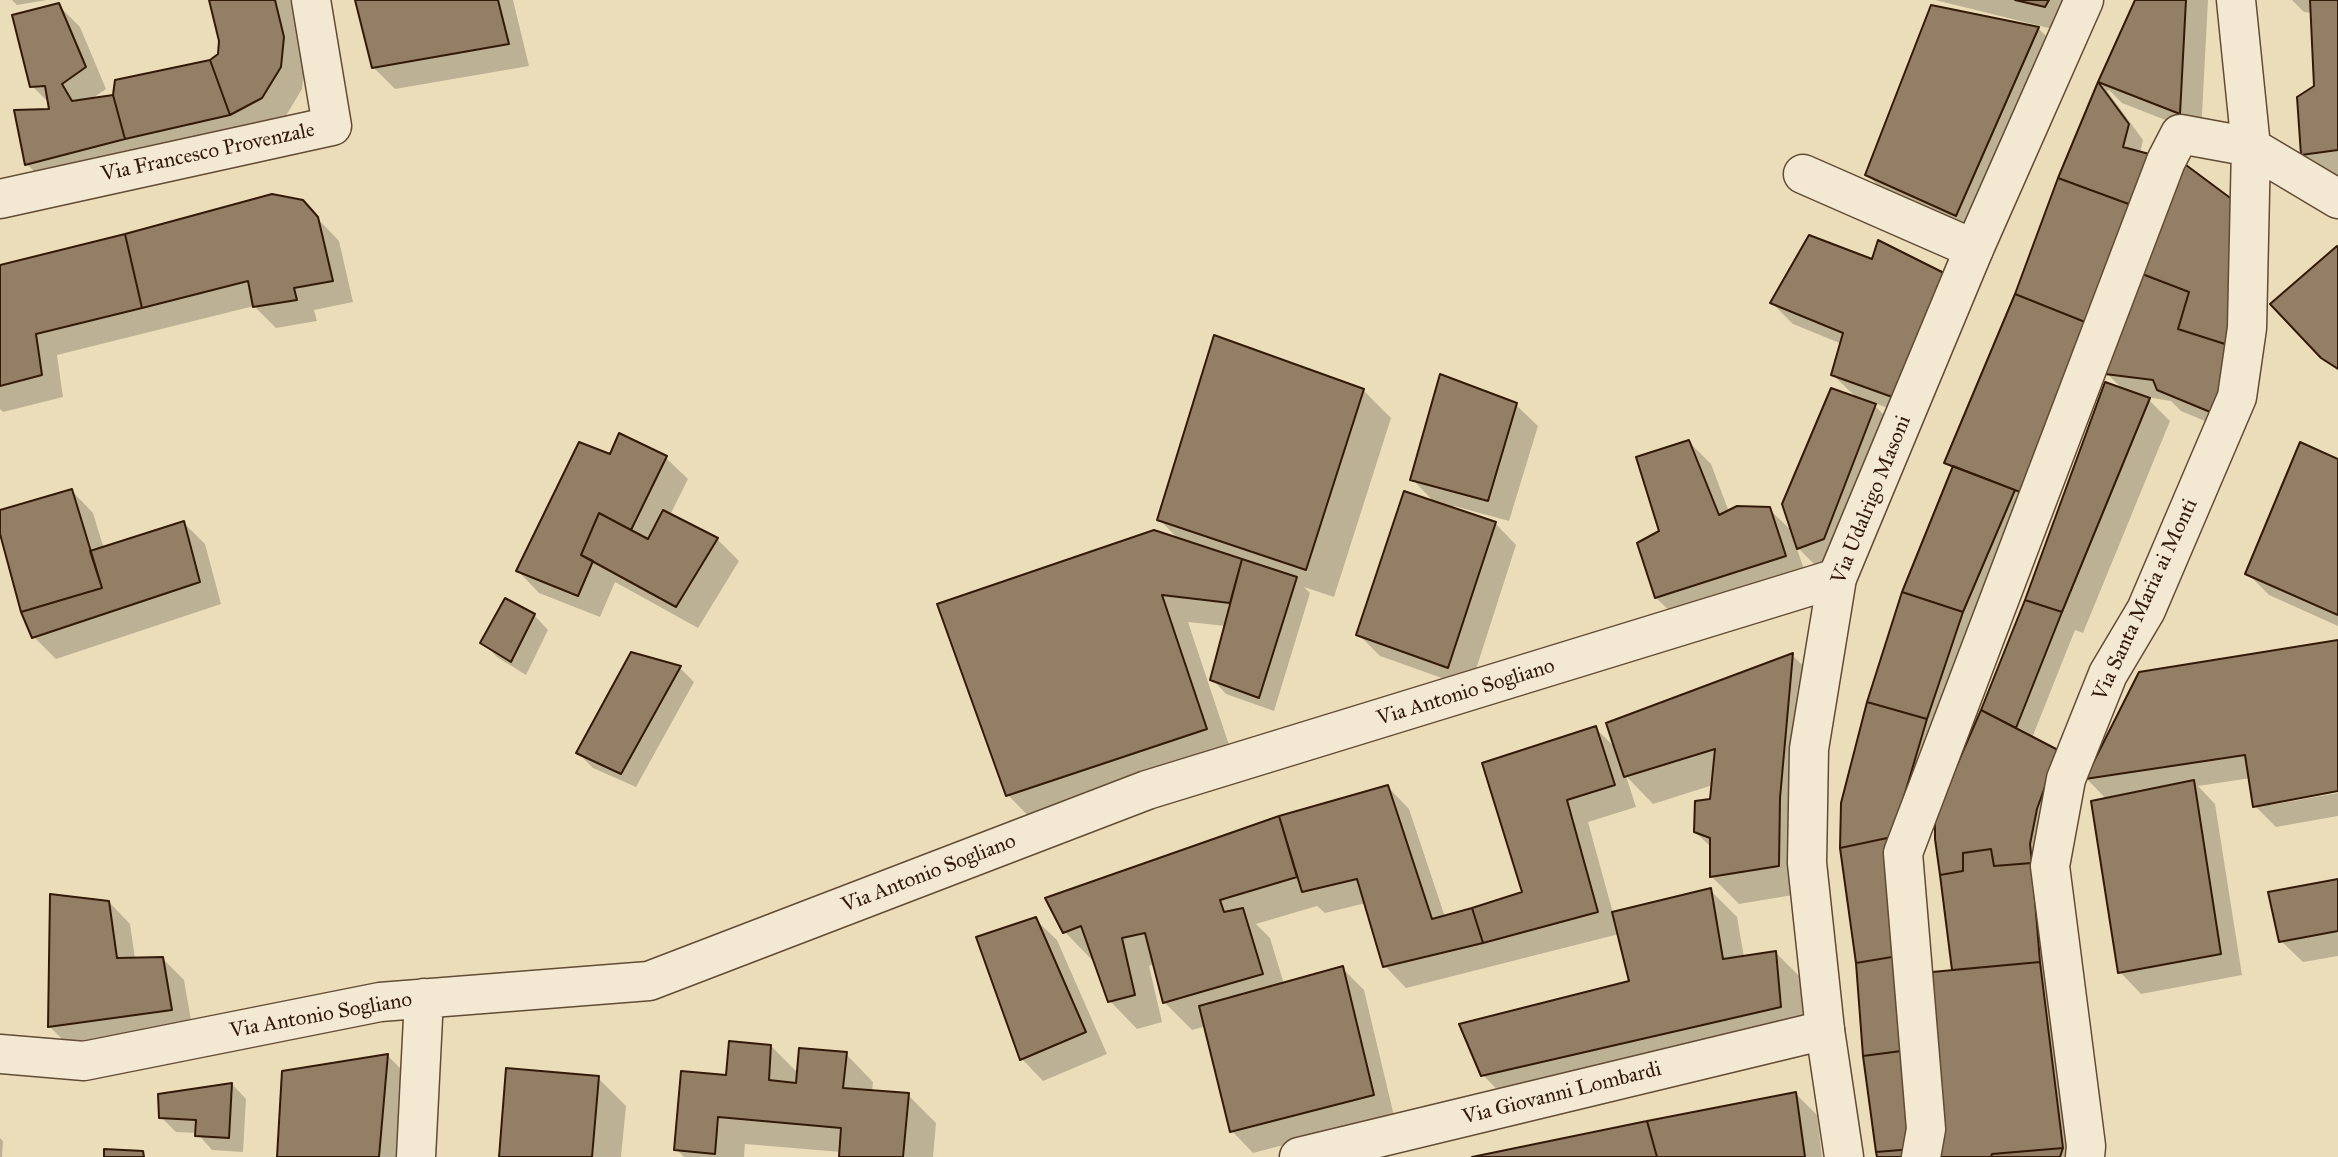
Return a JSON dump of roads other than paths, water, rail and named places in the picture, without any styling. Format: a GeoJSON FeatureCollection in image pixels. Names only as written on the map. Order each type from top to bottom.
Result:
{"type":"FeatureCollection","features":[{"type":"Feature","properties":{"kind":"street","name":"Via Francesco Provenzale"},"geometry":{"type":"LineString","coordinates":[[0,199],[332,126],[311,0]]}},
{"type":"Feature","properties":{"kind":"street","name":"Via Udalrigo Masoni"},"geometry":{"type":"LineString","coordinates":[[1844,1157],[1825,1030],[1807,863],[1809,762],[1837,578],[1974,249],[2084,0]]}},
{"type":"Feature","properties":{"kind":"street","name":"Via Santa Maria ai Monti"},"geometry":{"type":"LineString","coordinates":[[2085,1157],[2087,1146],[2050,866],[2066,779],[2108,674],[2146,610],[2237,397],[2247,328],[2251,147],[2236,0]]}},
{"type":"Feature","properties":{"kind":"street"},"geometry":{"type":"LineString","coordinates":[[1921,1157],[1926,1129],[1903,853],[2166,161],[2180,134],[2251,147],[2338,199]]}},
{"type":"Feature","properties":{"kind":"street"},"geometry":{"type":"LineString","coordinates":[[1803,174],[1974,249]]}},
{"type":"Feature","properties":{"kind":"street","name":"Via Antonio Sogliano"},"geometry":{"type":"LineString","coordinates":[[0,1054],[84,1060],[380,1002],[649,981],[1147,790],[1837,578]]}},
{"type":"Feature","properties":{"kind":"street"},"geometry":{"type":"LineString","coordinates":[[416,1157],[424,998]]}},
{"type":"Feature","properties":{"kind":"street","name":"Via Giovanni Lombardi"},"geometry":{"type":"LineString","coordinates":[[1299,1157],[1825,1030]]}}]}
